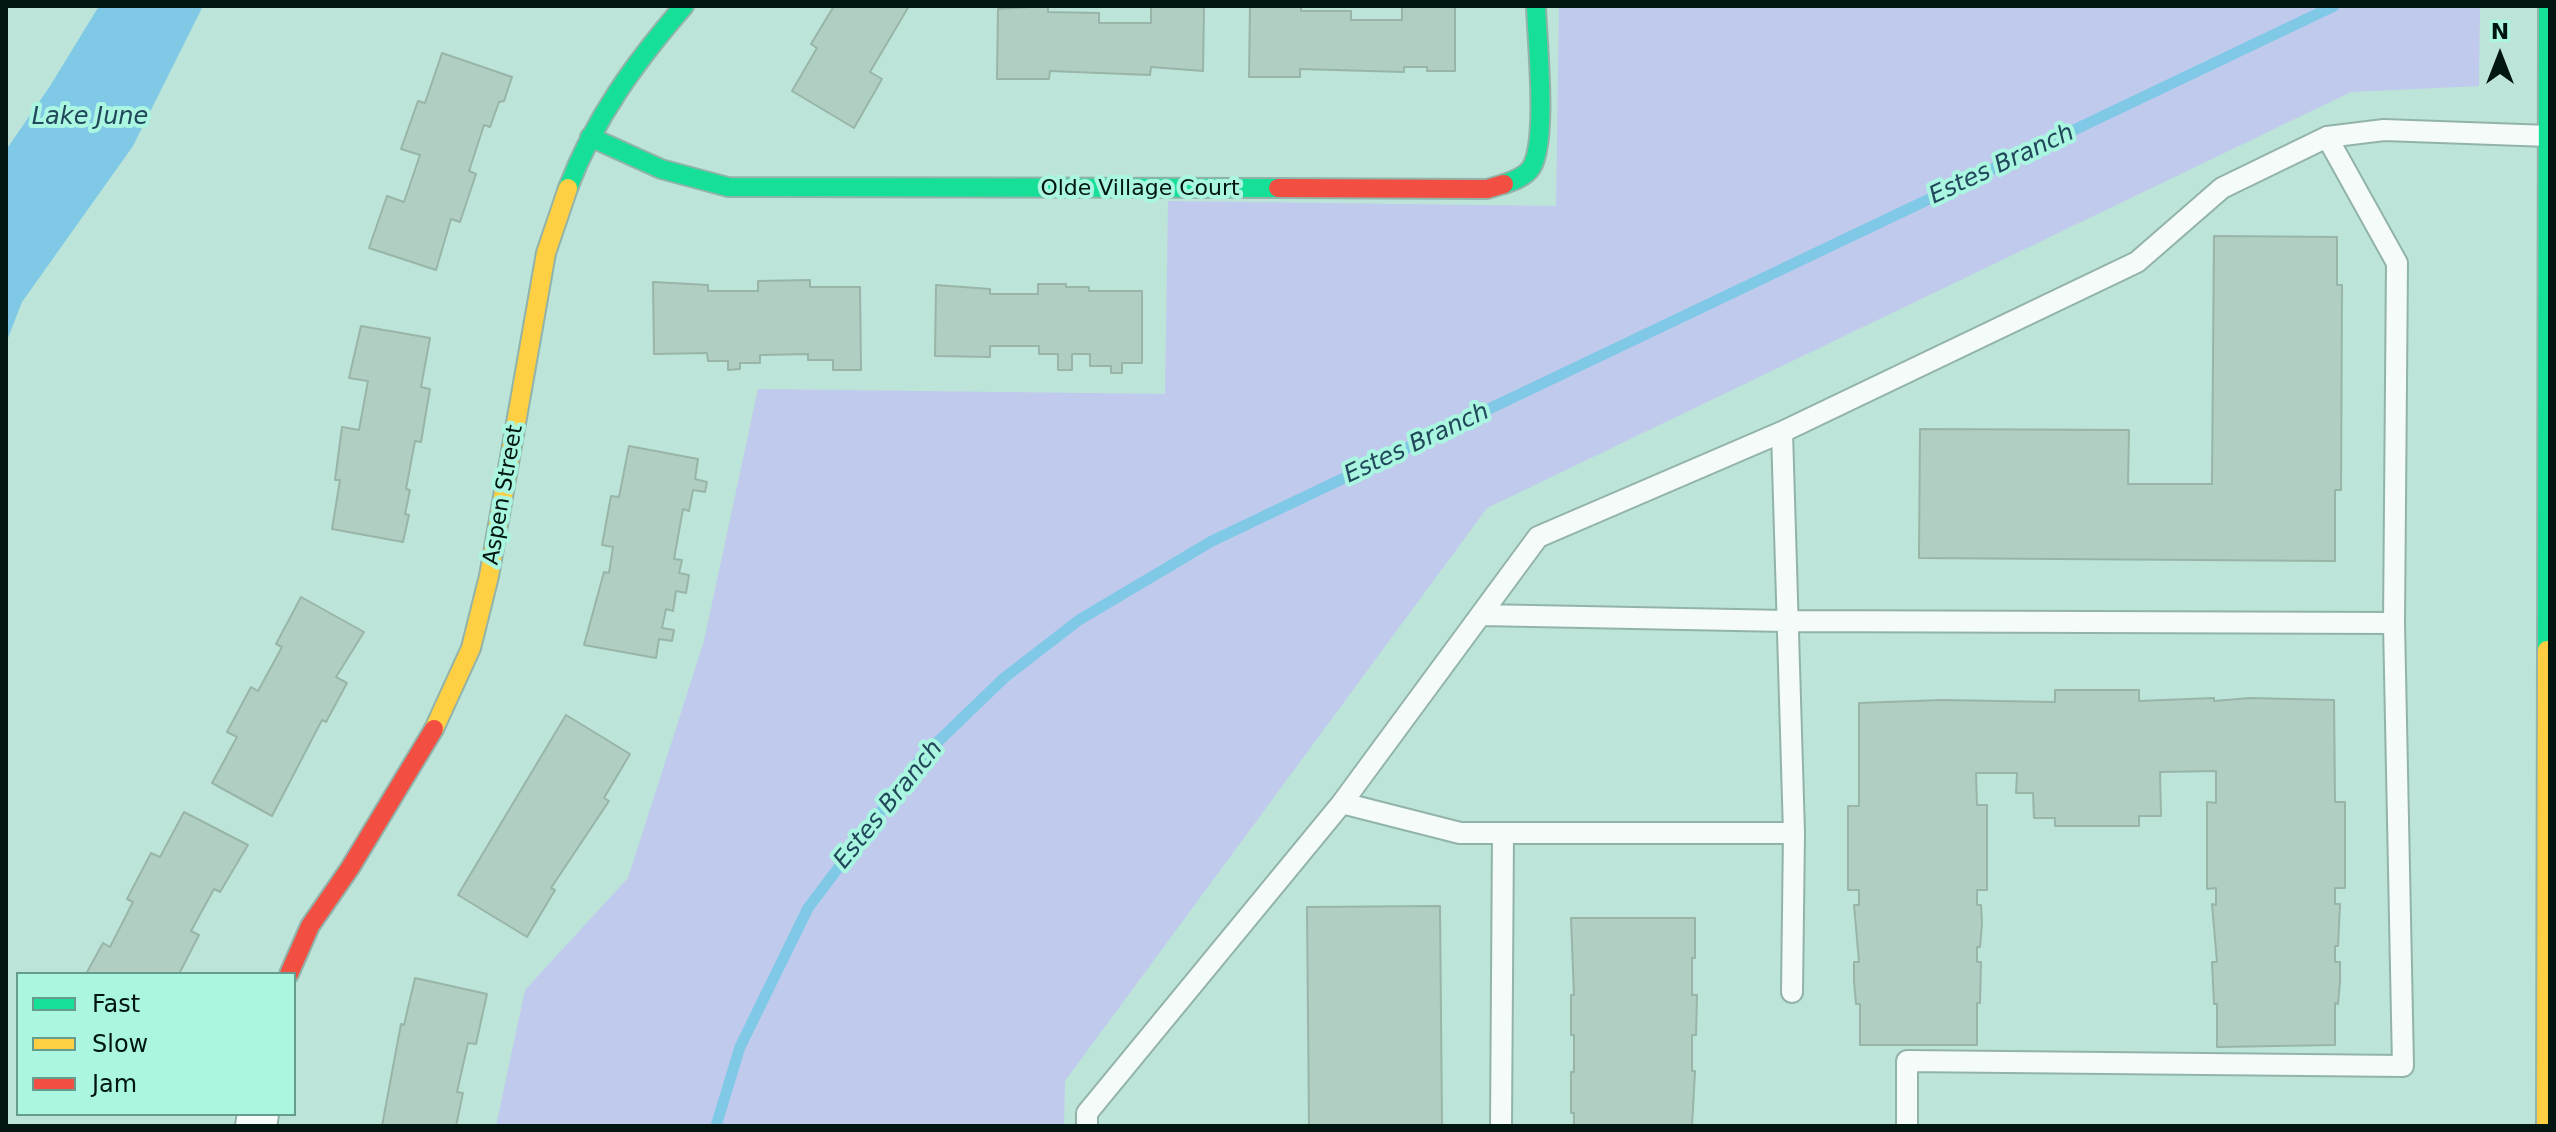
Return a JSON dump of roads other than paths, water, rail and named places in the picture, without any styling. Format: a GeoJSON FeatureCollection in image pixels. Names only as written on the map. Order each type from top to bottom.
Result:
{"type":"FeatureCollection","features":[{"type":"Feature","properties":{"kind":"street","name":"Aspen Street"},"geometry":{"type":"LineString","coordinates":[[290,972],[310,926],[350,868],[442,716],[471,648],[489,576],[546,253],[561,206],[590,137],[626,81],[684,6]]}},
{"type":"Feature","properties":{"kind":"street","name":"Olde Village Court"},"geometry":{"type":"LineString","coordinates":[[590,137],[661,169],[728,187],[1487,189],[1514,181],[1532,167],[1538,143],[1536,6]]}},
{"type":"Feature","properties":{"kind":"street"},"geometry":{"type":"LineString","coordinates":[[2546,1126],[2548,12]]}},
{"type":"Feature","properties":{"kind":"lane"},"geometry":{"type":"LineString","coordinates":[[1087,1126],[1087,1113],[1342,803],[1538,537],[1782,432],[2137,262],[2222,188],[2327,137],[2384,130],[2549,136]]}},
{"type":"Feature","properties":{"kind":"lane"},"geometry":{"type":"LineString","coordinates":[[1907,1126],[1907,1061],[2403,1066],[2394,623],[2397,263],[2327,137]]}},
{"type":"Feature","properties":{"kind":"lane"},"geometry":{"type":"LineString","coordinates":[[1782,432],[1794,833],[1792,992]]}},
{"type":"Feature","properties":{"kind":"lane"},"geometry":{"type":"LineString","coordinates":[[1481,615],[1786,621],[2394,623]]}},
{"type":"Feature","properties":{"kind":"lane"},"geometry":{"type":"LineString","coordinates":[[1342,803],[1460,833],[1794,833]]}},
{"type":"Feature","properties":{"kind":"lane"},"geometry":{"type":"LineString","coordinates":[[1501,1126],[1503,833]]}},
{"type":"Feature","properties":{"kind":"water","name":"Lake June"},"geometry":{"type":"Polygon","coordinates":[[[99,6],[203,6],[133,146],[22,302],[6,343],[6,150],[99,6]]]}},
{"type":"Feature","properties":{"kind":"waterway","name":"Estes Branch"},"geometry":{"type":"LineString","coordinates":[[716,1126],[740,1047],[808,908],[922,757],[1004,678],[1079,620],[1212,541],[2334,6]]}}]}
